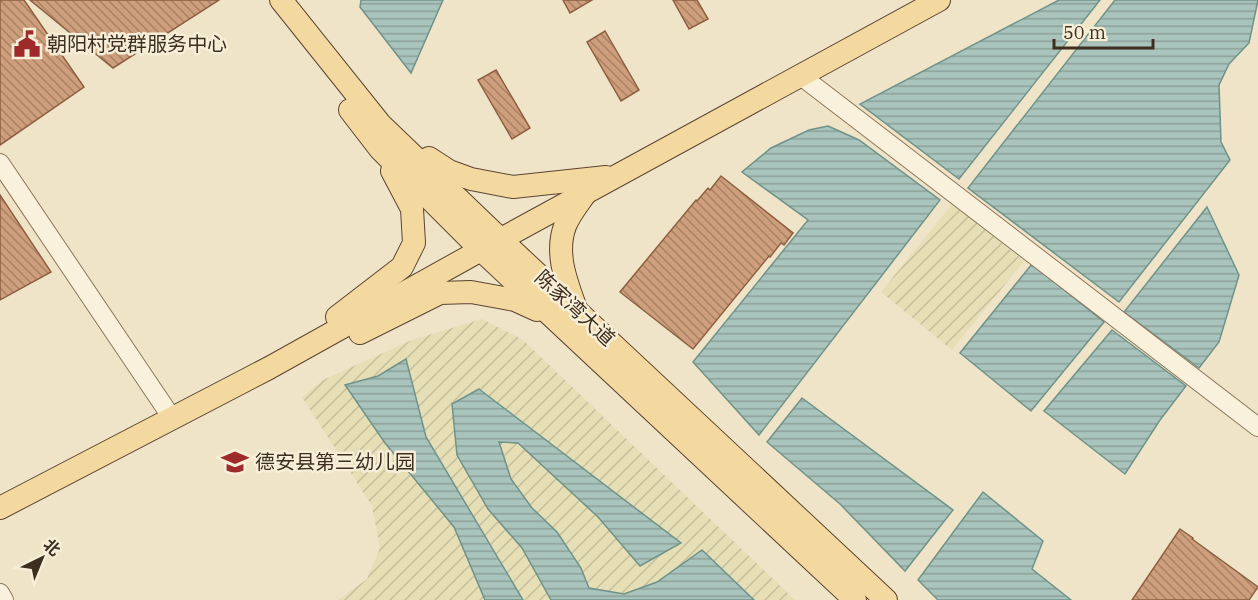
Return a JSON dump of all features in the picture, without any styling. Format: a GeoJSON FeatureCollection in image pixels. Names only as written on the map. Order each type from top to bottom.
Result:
{"type":"FeatureCollection","features":[{"type":"Feature","properties":{"kind":"main road","name":"陈家湾大道"},"geometry":{"type":"LineString","coordinates":[[265,0],[380,149],[490,244],[576,310],[886,600]]}},
{"type":"Feature","properties":{"kind":"main road","name":"陈家湾大道"},"geometry":{"type":"LineString","coordinates":[[281,0],[381,125],[490,244],[550,316],[855,600]]}},
{"type":"Feature","properties":{"kind":"main road"},"geometry":{"type":"LineString","coordinates":[[0,508],[269,368],[490,244],[939,0]]}},
{"type":"Feature","properties":{"kind":"main road"},"geometry":{"type":"LineString","coordinates":[[381,125],[449,171],[471,179],[513,187],[616,176]]}},
{"type":"Feature","properties":{"kind":"main road"},"geometry":{"type":"LineString","coordinates":[[269,368],[402,267],[414,243],[412,209],[380,149]]}},
{"type":"Feature","properties":{"kind":"main road"},"geometry":{"type":"LineString","coordinates":[[576,310],[563,271],[561,247],[565,226],[585,193]]}},
{"type":"Feature","properties":{"kind":"main road"},"geometry":{"type":"LineString","coordinates":[[269,368],[328,350],[440,293],[471,292],[515,300],[550,316]]}},
{"type":"Feature","properties":{"kind":"street"},"geometry":{"type":"LineString","coordinates":[[801,76],[1258,427]]}},
{"type":"Feature","properties":{"kind":"street"},"geometry":{"type":"LineString","coordinates":[[0,163],[172,418]]}},
{"type":"Feature","properties":{"kind":"street"},"geometry":{"type":"LineString","coordinates":[[0,592],[4,600]]}},
{"type":"Feature","properties":{"kind":"shaded area"},"geometry":{"type":"Polygon","coordinates":[[[953,203],[1024,261],[952,350],[881,292],[953,203]]]}},
{"type":"Feature","properties":{"kind":"shaded area"},"geometry":{"type":"Polygon","coordinates":[[[482,319],[523,340],[795,600],[338,600],[367,579],[380,548],[372,506],[302,397],[323,380],[412,340],[482,319]]]}},
{"type":"Feature","properties":{"kind":"water"},"geometry":{"type":"Polygon","coordinates":[[[361,0],[443,0],[411,73],[360,7],[361,0]]]}},
{"type":"Feature","properties":{"kind":"water"},"geometry":{"type":"Polygon","coordinates":[[[1059,0],[1100,0],[959,179],[860,104],[1059,0]]]}},
{"type":"Feature","properties":{"kind":"water"},"geometry":{"type":"Polygon","coordinates":[[[1115,0],[1258,0],[1249,43],[1229,64],[1219,85],[1221,142],[1230,160],[1119,302],[968,188],[1115,0]]]}},
{"type":"Feature","properties":{"kind":"water"},"geometry":{"type":"Polygon","coordinates":[[[828,126],[859,140],[940,200],[759,435],[693,362],[808,220],[742,172],[771,148],[809,130],[828,126]]]}},
{"type":"Feature","properties":{"kind":"water"},"geometry":{"type":"Polygon","coordinates":[[[1207,207],[1239,275],[1219,342],[1199,368],[1124,312],[1207,207]]]}},
{"type":"Feature","properties":{"kind":"water"},"geometry":{"type":"Polygon","coordinates":[[[1032,264],[1104,322],[1031,411],[960,353],[1032,264]]]}},
{"type":"Feature","properties":{"kind":"water"},"geometry":{"type":"Polygon","coordinates":[[[1112,330],[1186,386],[1160,420],[1125,474],[1044,411],[1112,330]]]}},
{"type":"Feature","properties":{"kind":"water"},"geometry":{"type":"Polygon","coordinates":[[[406,359],[426,437],[523,600],[485,600],[454,527],[385,443],[345,385],[378,376],[406,359]]]}},
{"type":"Feature","properties":{"kind":"water"},"geometry":{"type":"Polygon","coordinates":[[[479,389],[681,543],[640,566],[598,517],[518,443],[499,442],[511,479],[532,508],[557,532],[581,568],[589,588],[624,594],[657,582],[702,550],[754,600],[551,600],[522,548],[488,509],[457,455],[452,404],[479,389]]]}},
{"type":"Feature","properties":{"kind":"water"},"geometry":{"type":"Polygon","coordinates":[[[802,398],[953,510],[905,571],[840,504],[767,442],[802,398]]]}},
{"type":"Feature","properties":{"kind":"water"},"geometry":{"type":"Polygon","coordinates":[[[983,492],[1043,541],[1032,569],[1071,600],[938,600],[918,580],[983,492]]]}},
{"type":"Feature","properties":{"kind":"building","name":"朝阳村党群服务中心"},"geometry":{"type":"Polygon","coordinates":[[[0,0],[24,0],[84,87],[0,145],[0,0]]]}},
{"type":"Feature","properties":{"kind":"building"},"geometry":{"type":"Polygon","coordinates":[[[30,0],[219,0],[113,68],[30,0]]]}},
{"type":"Feature","properties":{"kind":"building"},"geometry":{"type":"Polygon","coordinates":[[[563,0],[592,0],[570,13],[563,0]]]}},
{"type":"Feature","properties":{"kind":"building"},"geometry":{"type":"Polygon","coordinates":[[[673,0],[697,0],[708,19],[689,29],[673,0]]]}},
{"type":"Feature","properties":{"kind":"building"},"geometry":{"type":"Polygon","coordinates":[[[605,31],[639,90],[621,101],[587,42],[605,31]]]}},
{"type":"Feature","properties":{"kind":"building"},"geometry":{"type":"Polygon","coordinates":[[[496,70],[530,128],[512,139],[478,80],[496,70]]]}},
{"type":"Feature","properties":{"kind":"building"},"geometry":{"type":"Polygon","coordinates":[[[721,176],[793,233],[784,245],[781,243],[769,256],[693,349],[620,292],[696,200],[708,188],[710,190],[721,176]]]}},
{"type":"Feature","properties":{"kind":"building"},"geometry":{"type":"Polygon","coordinates":[[[0,195],[51,272],[0,300],[0,195]]]}},
{"type":"Feature","properties":{"kind":"building"},"geometry":{"type":"Polygon","coordinates":[[[1180,529],[1258,587],[1249,600],[1132,600],[1180,529]]]}},
{"type":"Feature","properties":{"kind":"place","name":"朝阳村党群服务中心"},"geometry":{"type":"Point","coordinates":[27,44]}},
{"type":"Feature","properties":{"kind":"place","name":"德安县第三幼儿园"},"geometry":{"type":"Point","coordinates":[235,462]}}]}
